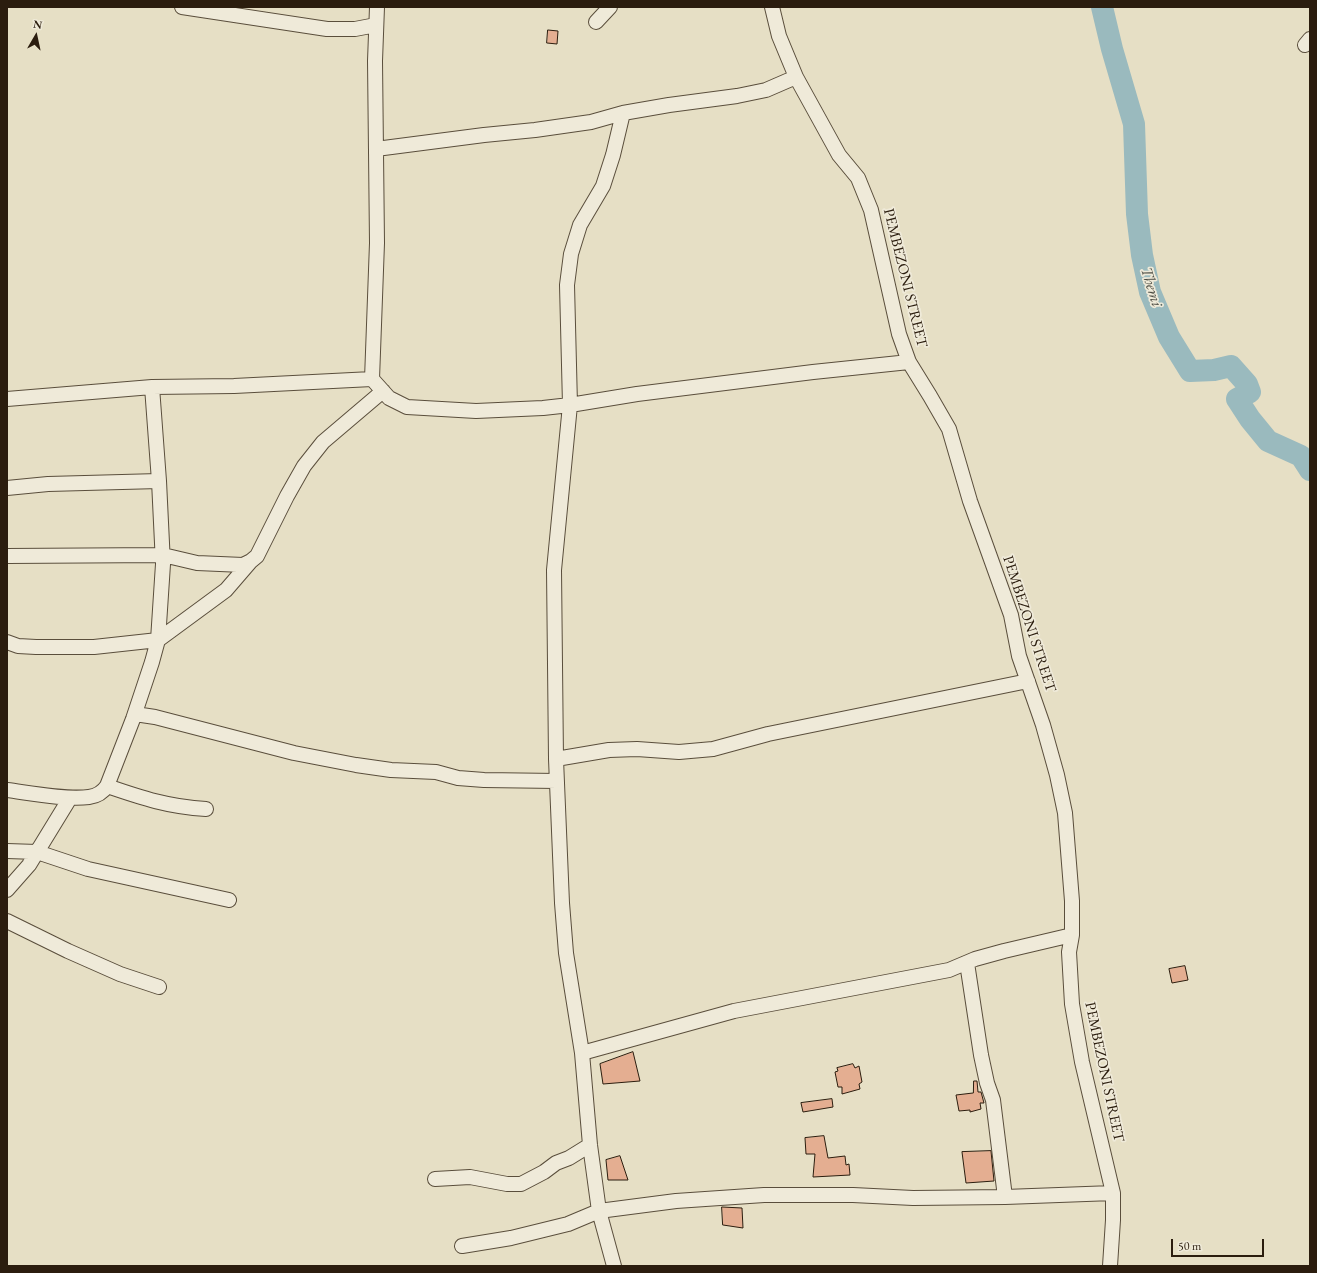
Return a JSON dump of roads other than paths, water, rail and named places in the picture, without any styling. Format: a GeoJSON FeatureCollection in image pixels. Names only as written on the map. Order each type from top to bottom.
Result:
{"type":"FeatureCollection","features":[{"type":"Feature","properties":{"kind":"street"},"geometry":{"type":"LineString","coordinates":[[182,7],[326,29],[355,29],[376,25]]}},
{"type":"Feature","properties":{"kind":"street"},"geometry":{"type":"LineString","coordinates":[[377,7],[375,61],[377,244],[372,379],[389,398],[407,407],[476,411],[543,408],[637,394],[813,372],[909,362]]}},
{"type":"Feature","properties":{"kind":"street"},"geometry":{"type":"LineString","coordinates":[[596,22],[610,7]]}},
{"type":"Feature","properties":{"kind":"street","name":"PEMBEZONI STREET"},"geometry":{"type":"LineString","coordinates":[[772,7],[779,36],[796,77],[839,155],[858,178],[871,210],[898,334],[909,362],[950,429],[970,501],[1011,615],[1019,656],[1045,732],[1057,774],[1065,813],[1072,901],[1072,935],[1069,952],[1072,1004],[1082,1062],[1113,1193],[1110,1266]]}},
{"type":"Feature","properties":{"kind":"street"},"geometry":{"type":"LineString","coordinates":[[376,149],[591,122],[623,113],[737,96],[766,90],[796,77]]}},
{"type":"Feature","properties":{"kind":"street"},"geometry":{"type":"LineString","coordinates":[[614,1266],[599,1211],[590,1146],[582,1053],[566,953],[562,903],[556,759],[554,570],[570,405],[567,285],[571,254],[580,225],[603,186],[613,155],[623,113]]}},
{"type":"Feature","properties":{"kind":"street"},"geometry":{"type":"LineString","coordinates":[[7,399],[152,387],[234,386],[372,379]]}},
{"type":"Feature","properties":{"kind":"street"},"geometry":{"type":"LineString","coordinates":[[7,790],[70,798],[90,797],[102,793],[107,786],[134,714],[158,640],[163,555],[152,387]]}},
{"type":"Feature","properties":{"kind":"street"},"geometry":{"type":"LineString","coordinates":[[7,642],[18,646],[86,647],[158,640],[226,590],[257,556],[287,496],[309,460],[323,442],[383,391]]}},
{"type":"Feature","properties":{"kind":"street"},"geometry":{"type":"LineString","coordinates":[[7,488],[48,484],[159,481]]}},
{"type":"Feature","properties":{"kind":"street"},"geometry":{"type":"LineString","coordinates":[[7,556],[163,555],[197,563],[243,565],[251,561]]}},
{"type":"Feature","properties":{"kind":"street"},"geometry":{"type":"LineString","coordinates":[[556,759],[609,750],[637,749],[679,752],[713,749],[768,734],[1028,680]]}},
{"type":"Feature","properties":{"kind":"street"},"geometry":{"type":"LineString","coordinates":[[134,714],[155,717],[294,753],[384,769],[410,772],[436,772],[458,778],[484,780],[557,781]]}},
{"type":"Feature","properties":{"kind":"street"},"geometry":{"type":"LineString","coordinates":[[107,786],[156,802],[206,810]]}},
{"type":"Feature","properties":{"kind":"street"},"geometry":{"type":"LineString","coordinates":[[7,890],[29,865],[70,798]]}},
{"type":"Feature","properties":{"kind":"street"},"geometry":{"type":"LineString","coordinates":[[7,851],[37,852],[88,869],[229,900]]}},
{"type":"Feature","properties":{"kind":"street"},"geometry":{"type":"LineString","coordinates":[[7,921],[68,951],[120,974],[159,987]]}},
{"type":"Feature","properties":{"kind":"street"},"geometry":{"type":"LineString","coordinates":[[582,1053],[734,1011],[949,970],[1004,951],[1072,935]]}},
{"type":"Feature","properties":{"kind":"street"},"geometry":{"type":"LineString","coordinates":[[967,963],[981,1055],[987,1083],[993,1100],[1005,1197]]}},
{"type":"Feature","properties":{"kind":"street"},"geometry":{"type":"LineString","coordinates":[[435,1179],[470,1177],[506,1184],[522,1184],[544,1172],[556,1163],[569,1158],[590,1146]]}},
{"type":"Feature","properties":{"kind":"street"},"geometry":{"type":"LineString","coordinates":[[462,1246],[511,1238],[568,1224],[599,1211],[676,1201],[764,1195],[852,1195],[913,1198],[1005,1197],[1113,1193]]}},
{"type":"Feature","properties":{"kind":"waterway","name":"Themi"},"geometry":{"type":"LineString","coordinates":[[1102,7],[1112,49],[1134,124],[1137,214],[1142,255],[1150,292],[1169,337],[1190,371],[1214,370],[1231,366],[1247,384],[1250,392],[1237,399],[1250,419],[1268,441],[1301,456],[1310,470]]}}]}
